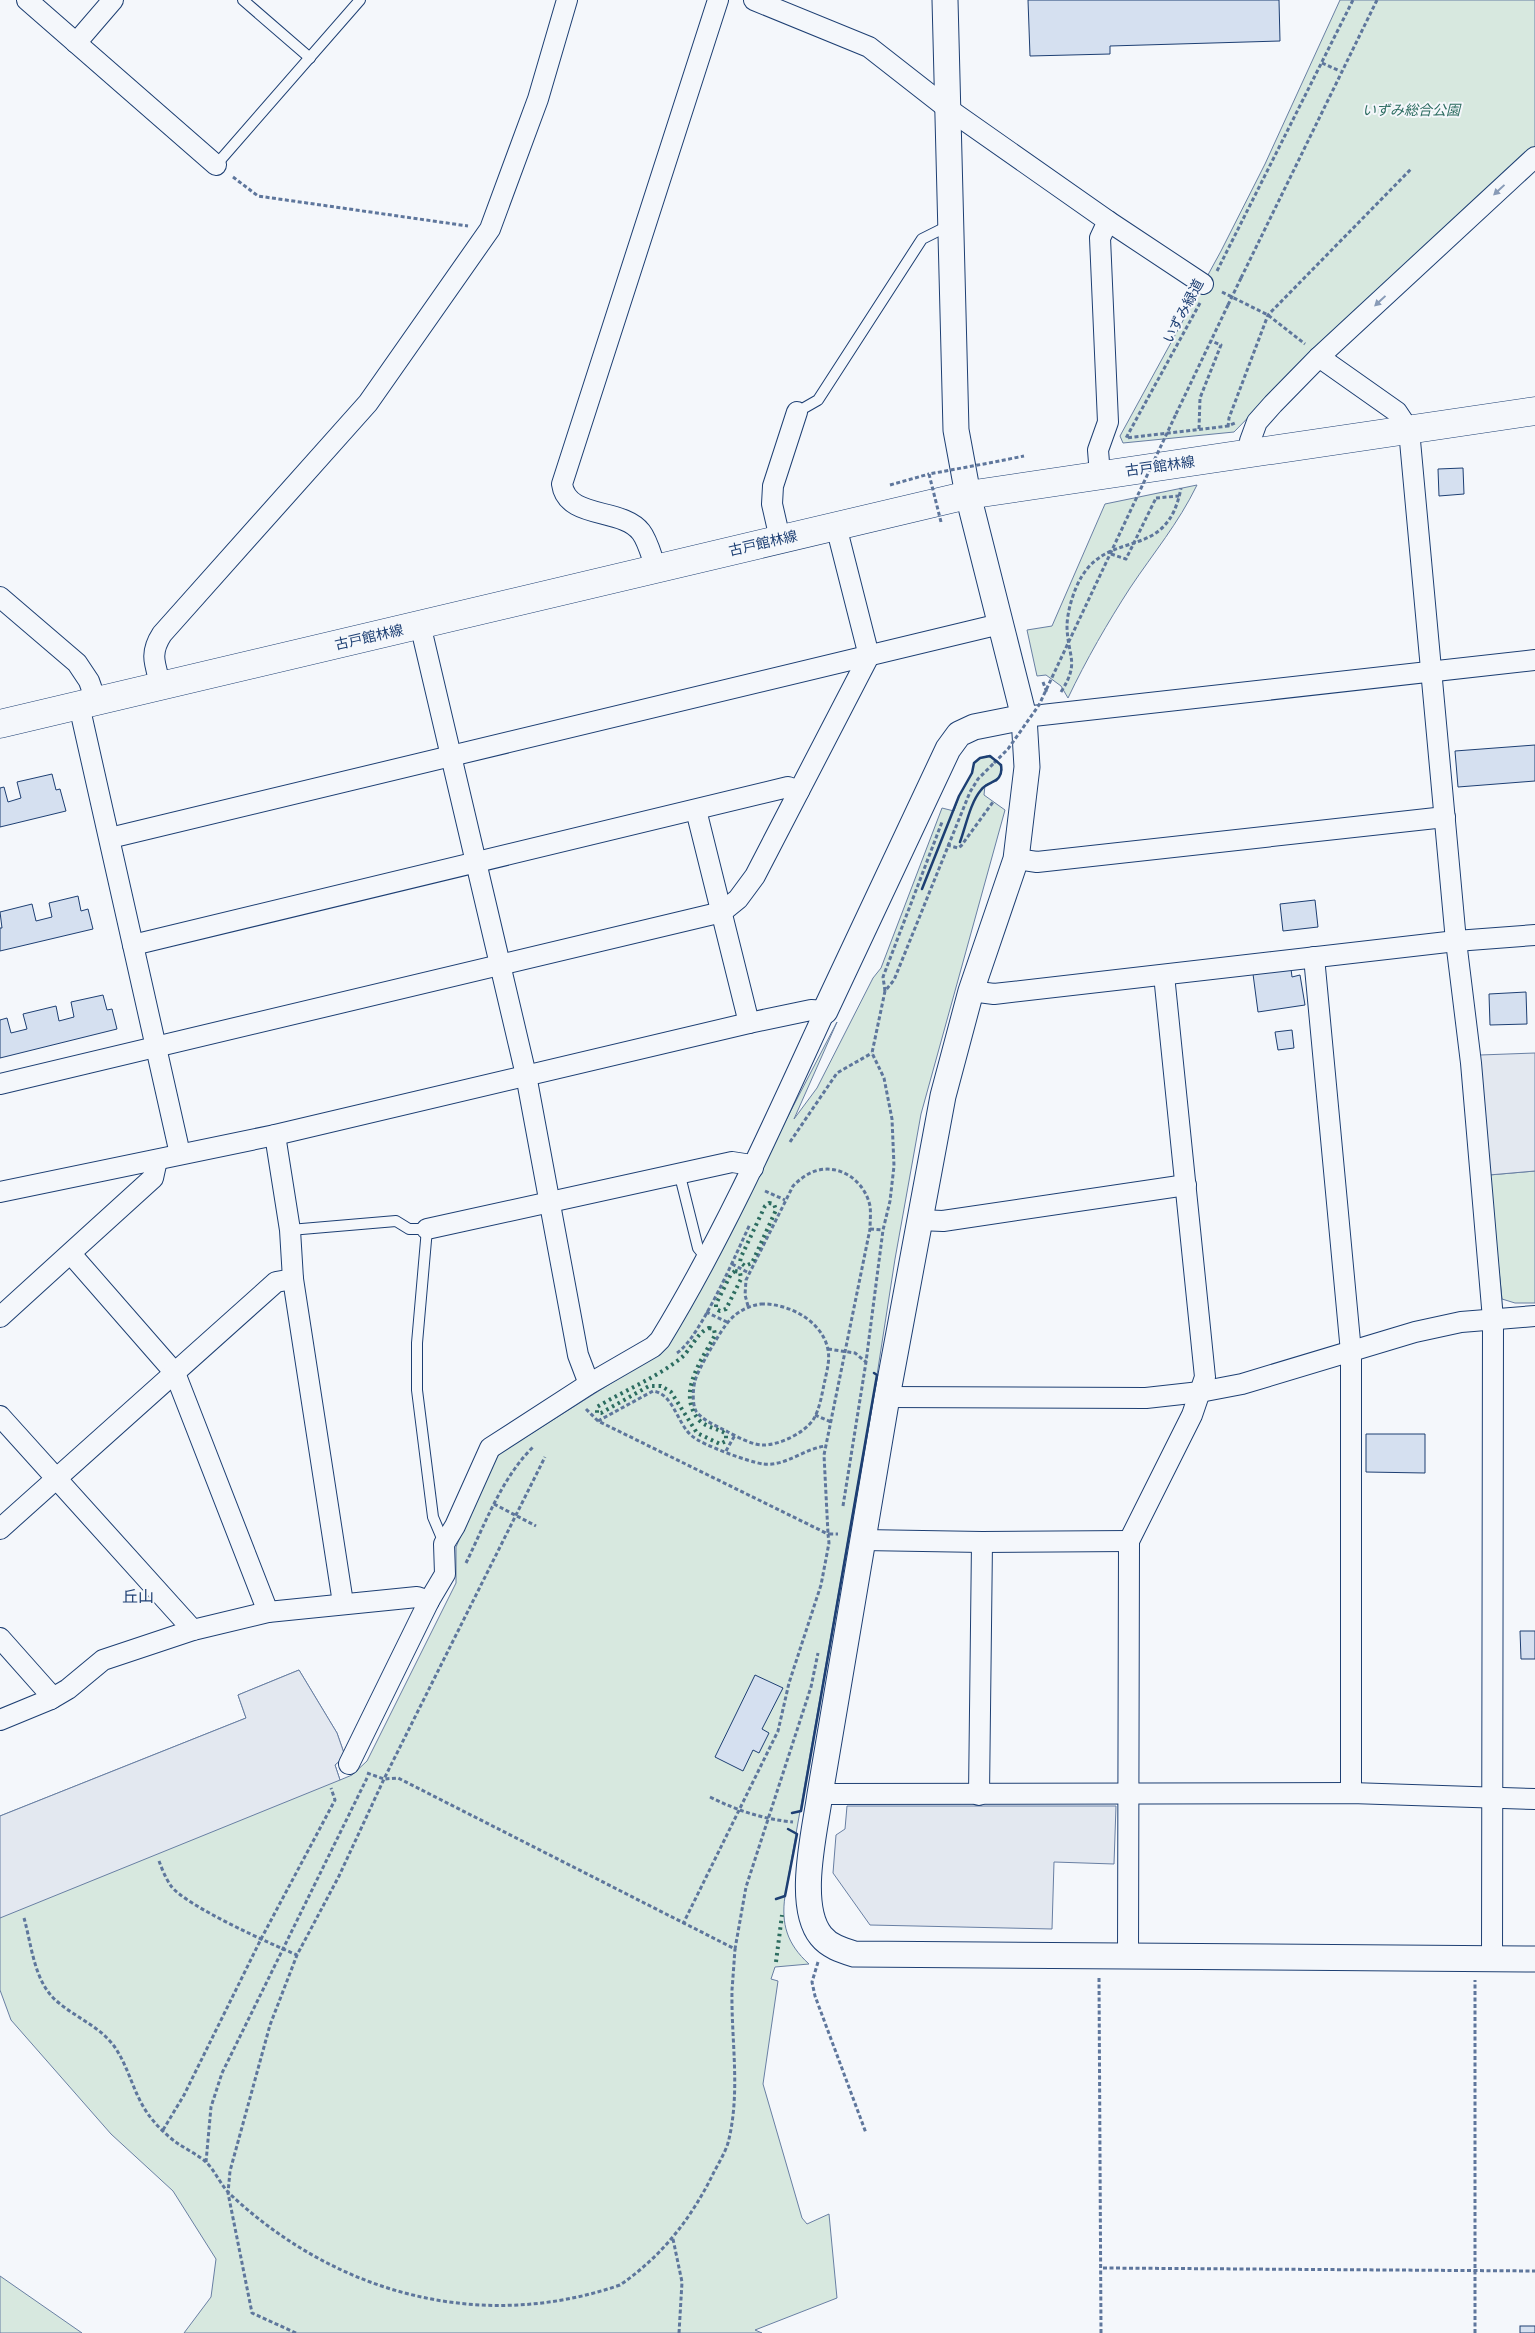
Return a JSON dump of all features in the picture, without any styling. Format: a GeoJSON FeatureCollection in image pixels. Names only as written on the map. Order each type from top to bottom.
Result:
{"type":"FeatureCollection","features":[{"type":"Feature","properties":{"kind":"main road","name":"古戸館林線"},"geometry":{"type":"LineString","coordinates":[[0,724],[968,495],[1535,411]]}},
{"type":"Feature","properties":{"kind":"street"},"geometry":{"type":"LineString","coordinates":[[27,0],[216,165]]}},
{"type":"Feature","properties":{"kind":"street"},"geometry":{"type":"LineString","coordinates":[[76,43],[113,0]]}},
{"type":"Feature","properties":{"kind":"street"},"geometry":{"type":"LineString","coordinates":[[161,686],[153,655],[154,647],[162,634],[368,403],[490,229],[538,99],[567,0]]}},
{"type":"Feature","properties":{"kind":"street"},"geometry":{"type":"LineString","coordinates":[[656,568],[641,532],[627,522],[572,503],[564,494],[562,484],[718,0]]}},
{"type":"Feature","properties":{"kind":"street"},"geometry":{"type":"LineString","coordinates":[[754,0],[870,46],[948,108],[1108,221],[1206,285]]}},
{"type":"Feature","properties":{"kind":"street"},"geometry":{"type":"LineString","coordinates":[[945,0],[956,430],[968,495],[1024,717],[1027,767],[1016,859],[971,991],[943,1096],[918,1220],[820,1794],[809,1874],[808,1901],[815,1926],[830,1945],[854,1954],[1535,1959]]}},
{"type":"Feature","properties":{"kind":"street"},"geometry":{"type":"LineString","coordinates":[[1250,453],[1250,441],[1257,422],[1319,357],[1535,157]]}},
{"type":"Feature","properties":{"kind":"street"},"geometry":{"type":"LineString","coordinates":[[1100,475],[1098,450],[1108,422],[1100,238],[1108,221]]}},
{"type":"Feature","properties":{"kind":"street"},"geometry":{"type":"LineString","coordinates":[[1319,357],[1397,412],[1409,430],[1456,941],[1471,1063],[1493,1319],[1492,1798],[1484,1959]]}},
{"type":"Feature","properties":{"kind":"street"},"geometry":{"type":"LineString","coordinates":[[780,539],[772,504],[774,486],[797,412]]}},
{"type":"Feature","properties":{"kind":"street"},"geometry":{"type":"LineString","coordinates":[[0,1084],[722,912],[738,899],[756,876],[869,656],[836,526]]}},
{"type":"Feature","properties":{"kind":"street"},"geometry":{"type":"LineString","coordinates":[[0,597],[77,663],[89,681],[87,703],[110,838],[180,1154]]}},
{"type":"Feature","properties":{"kind":"street"},"geometry":{"type":"LineString","coordinates":[[420,624],[526,1075],[578,1355],[589,1384]]}},
{"type":"Feature","properties":{"kind":"street"},"geometry":{"type":"LineString","coordinates":[[110,838],[1000,624]]}},
{"type":"Feature","properties":{"kind":"street"},"geometry":{"type":"LineString","coordinates":[[356,1768],[429,1601],[445,1574],[444,1544],[455,1526],[490,1448],[589,1384],[653,1347],[660,1340],[707,1259],[753,1168],[948,749],[959,734],[974,727],[1024,717],[1535,660]]}},
{"type":"Feature","properties":{"kind":"street"},"geometry":{"type":"LineString","coordinates":[[133,945],[788,787],[799,791]]}},
{"type":"Feature","properties":{"kind":"street"},"geometry":{"type":"LineString","coordinates":[[696,810],[748,1023]]}},
{"type":"Feature","properties":{"kind":"street"},"geometry":{"type":"LineString","coordinates":[[1016,859],[1037,862],[1445,817]]}},
{"type":"Feature","properties":{"kind":"street"},"geometry":{"type":"LineString","coordinates":[[971,991],[994,994],[1456,941],[1535,935]]}},
{"type":"Feature","properties":{"kind":"street"},"geometry":{"type":"LineString","coordinates":[[1314,957],[1351,1352],[1351,1793]]}},
{"type":"Feature","properties":{"kind":"street"},"geometry":{"type":"LineString","coordinates":[[1128,1956],[1129,1541],[1192,1414],[1206,1377],[1164,975]]}},
{"type":"Feature","properties":{"kind":"street"},"geometry":{"type":"LineString","coordinates":[[0,1192],[275,1135],[748,1023],[811,1010],[826,1010]]}},
{"type":"Feature","properties":{"kind":"street"},"geometry":{"type":"LineString","coordinates":[[275,1135],[290,1230],[293,1279],[343,1603]]}},
{"type":"Feature","properties":{"kind":"street"},"geometry":{"type":"LineString","coordinates":[[0,1318],[153,1178],[157,1160]]}},
{"type":"Feature","properties":{"kind":"street"},"geometry":{"type":"LineString","coordinates":[[427,1229],[679,1172],[732,1162],[745,1164],[753,1168]]}},
{"type":"Feature","properties":{"kind":"street"},"geometry":{"type":"LineString","coordinates":[[918,1220],[943,1221],[1186,1185]]}},
{"type":"Feature","properties":{"kind":"street"},"geometry":{"type":"LineString","coordinates":[[71,1254],[175,1373],[268,1612]]}},
{"type":"Feature","properties":{"kind":"street"},"geometry":{"type":"LineString","coordinates":[[0,1529],[55,1477],[276,1282],[293,1279]]}},
{"type":"Feature","properties":{"kind":"street"},"geometry":{"type":"LineString","coordinates":[[887,1397],[1146,1398],[1200,1392],[1242,1384],[1414,1332],[1461,1322],[1535,1316]]}},
{"type":"Feature","properties":{"kind":"street"},"geometry":{"type":"LineString","coordinates":[[0,1416],[193,1630]]}},
{"type":"Feature","properties":{"kind":"street"},"geometry":{"type":"LineString","coordinates":[[863,1540],[982,1542],[1129,1541]]}},
{"type":"Feature","properties":{"kind":"street"},"geometry":{"type":"LineString","coordinates":[[979,1795],[982,1542]]}},
{"type":"Feature","properties":{"kind":"street"},"geometry":{"type":"LineString","coordinates":[[0,1720],[51,1699],[68,1689],[103,1660],[193,1630],[268,1612],[343,1603],[417,1598],[429,1601]]}},
{"type":"Feature","properties":{"kind":"street"},"geometry":{"type":"LineString","coordinates":[[0,1638],[48,1692],[51,1699]]}},
{"type":"Feature","properties":{"kind":"street"},"geometry":{"type":"LineString","coordinates":[[820,1794],[1351,1793],[1535,1799]]}},
{"type":"Feature","properties":{"kind":"lane"},"geometry":{"type":"LineString","coordinates":[[243,0],[310,58]]}},
{"type":"Feature","properties":{"kind":"lane"},"geometry":{"type":"LineString","coordinates":[[216,165],[360,0]]}},
{"type":"Feature","properties":{"kind":"lane"},"geometry":{"type":"LineString","coordinates":[[797,412],[818,400],[922,239],[951,225]]}},
{"type":"Feature","properties":{"kind":"lane"},"geometry":{"type":"LineString","coordinates":[[679,1172],[698,1248],[707,1259]]}},
{"type":"Feature","properties":{"kind":"lane"},"geometry":{"type":"LineString","coordinates":[[290,1230],[396,1221],[409,1229],[427,1229],[417,1343],[416,1390],[433,1517],[444,1544]]}},
{"type":"Feature","properties":{"kind":"path","name":"いずみ緑道"},"geometry":{"type":"LineString","coordinates":[[1240,420],[1228,426],[1126,438],[1353,0]]}},
{"type":"Feature","properties":{"kind":"path"},"geometry":{"type":"LineString","coordinates":[[841,1515],[866,1362],[883,1230],[894,1166],[892,1119],[884,1078],[872,1053],[886,991],[894,980],[970,792],[978,779],[1014,741],[1039,705],[1340,71],[1377,0]]}},
{"type":"Feature","properties":{"kind":"path"},"geometry":{"type":"LineString","coordinates":[[1322,63],[1340,71]]}},
{"type":"Feature","properties":{"kind":"path"},"geometry":{"type":"LineString","coordinates":[[216,165],[258,196],[490,229]]}},
{"type":"Feature","properties":{"kind":"path"},"geometry":{"type":"LineString","coordinates":[[1226,433],[1229,418],[1268,315],[1412,168]]}},
{"type":"Feature","properties":{"kind":"path"},"geometry":{"type":"LineString","coordinates":[[1206,285],[1268,315],[1319,357]]}},
{"type":"Feature","properties":{"kind":"path"},"geometry":{"type":"LineString","coordinates":[[1199,429],[1200,398],[1221,345],[1211,341]]}},
{"type":"Feature","properties":{"kind":"path"},"geometry":{"type":"LineString","coordinates":[[890,485],[929,474],[1024,456]]}},
{"type":"Feature","properties":{"kind":"path"},"geometry":{"type":"LineString","coordinates":[[929,474],[941,522]]}},
{"type":"Feature","properties":{"kind":"path"},"geometry":{"type":"LineString","coordinates":[[1057,698],[1072,672],[1073,658],[1067,626],[1074,592],[1082,576],[1101,555],[1148,538],[1165,527],[1175,510],[1181,484]]}},
{"type":"Feature","properties":{"kind":"path"},"geometry":{"type":"LineString","coordinates":[[1111,554],[1126,559],[1156,498],[1179,496]]}},
{"type":"Feature","properties":{"kind":"path"},"geometry":{"type":"LineString","coordinates":[[1043,682],[1048,696],[1052,698]]}},
{"type":"Feature","properties":{"kind":"path"},"geometry":{"type":"LineString","coordinates":[[947,846],[958,848],[961,846],[992,802]]}},
{"type":"Feature","properties":{"kind":"path"},"geometry":{"type":"LineString","coordinates":[[886,991],[883,978],[945,814]]}},
{"type":"Feature","properties":{"kind":"path"},"geometry":{"type":"LineString","coordinates":[[785,1149],[802,1121],[837,1073],[872,1053]]}},
{"type":"Feature","properties":{"kind":"path"},"geometry":{"type":"LineString","coordinates":[[683,1924],[778,1731],[789,1683],[821,1585],[829,1543],[824,1472],[826,1446],[870,1229],[870,1206],[866,1194],[854,1179],[835,1170],[818,1170],[802,1178],[793,1186],[746,1280],[745,1295],[748,1306]]}},
{"type":"Feature","properties":{"kind":"path"},"geometry":{"type":"LineString","coordinates":[[769,1183],[765,1191],[785,1200]]}},
{"type":"Feature","properties":{"kind":"path"},"geometry":{"type":"LineString","coordinates":[[671,1357],[686,1346],[706,1312],[732,1264],[752,1218]]}},
{"type":"Feature","properties":{"kind":"path"},"geometry":{"type":"LineString","coordinates":[[870,1229],[883,1230]]}},
{"type":"Feature","properties":{"kind":"path"},"geometry":{"type":"LineString","coordinates":[[772,1304],[784,1306],[802,1315],[813,1323],[828,1350],[828,1363],[812,1421],[798,1433],[763,1445],[710,1423],[696,1410],[694,1397],[695,1380],[728,1322],[748,1306],[772,1304]]}},
{"type":"Feature","properties":{"kind":"path"},"geometry":{"type":"LineString","coordinates":[[706,1312],[728,1322]]}},
{"type":"Feature","properties":{"kind":"path"},"geometry":{"type":"LineString","coordinates":[[828,1350],[855,1353],[866,1362],[873,1363]]}},
{"type":"Feature","properties":{"kind":"path"},"geometry":{"type":"LineString","coordinates":[[598,1421],[648,1393],[658,1392],[669,1400],[683,1428],[693,1438],[765,1464],[793,1458],[826,1446]]}},
{"type":"Feature","properties":{"kind":"path"},"geometry":{"type":"LineString","coordinates":[[578,1413],[594,1403]]}},
{"type":"Feature","properties":{"kind":"path"},"geometry":{"type":"LineString","coordinates":[[585,1408],[598,1421],[828,1534],[838,1534]]}},
{"type":"Feature","properties":{"kind":"path"},"geometry":{"type":"LineString","coordinates":[[815,1415],[831,1422]]}},
{"type":"Feature","properties":{"kind":"path"},"geometry":{"type":"LineString","coordinates":[[726,1451],[735,1435]]}},
{"type":"Feature","properties":{"kind":"path"},"geometry":{"type":"LineString","coordinates":[[465,1567],[494,1504],[519,1462],[538,1443]]}},
{"type":"Feature","properties":{"kind":"path"},"geometry":{"type":"LineString","coordinates":[[296,2333],[252,2313],[228,2193],[230,2171],[270,2025],[297,1954],[339,1876],[384,1779],[545,1457]]}},
{"type":"Feature","properties":{"kind":"path"},"geometry":{"type":"LineString","coordinates":[[494,1504],[536,1526]]}},
{"type":"Feature","properties":{"kind":"path"},"geometry":{"type":"LineString","coordinates":[[837,1544],[840,1525]]}},
{"type":"Feature","properties":{"kind":"path"},"geometry":{"type":"LineString","coordinates":[[607,2294],[642,2270],[673,2239],[703,2194],[727,2145],[735,2101],[732,1991],[735,1949],[746,1887],[811,1687],[819,1649]]}},
{"type":"Feature","properties":{"kind":"path"},"geometry":{"type":"LineString","coordinates":[[206,2162],[211,2107],[222,2074],[372,1765]]}},
{"type":"Feature","properties":{"kind":"path"},"geometry":{"type":"LineString","coordinates":[[356,1768],[384,1779],[398,1778],[735,1949]]}},
{"type":"Feature","properties":{"kind":"path"},"geometry":{"type":"LineString","coordinates":[[163,2130],[184,2095],[261,1939],[335,1800],[331,1788]]}},
{"type":"Feature","properties":{"kind":"path"},"geometry":{"type":"LineString","coordinates":[[710,1797],[738,1811],[768,1819],[799,1823]]}},
{"type":"Feature","properties":{"kind":"path"},"geometry":{"type":"LineString","coordinates":[[159,1861],[172,1887],[197,1904],[261,1939],[297,1954]]}},
{"type":"Feature","properties":{"kind":"path"},"geometry":{"type":"LineString","coordinates":[[24,1918],[37,1970],[49,1994],[105,2035],[125,2064],[136,2094],[149,2116],[173,2141],[206,2162],[228,2193],[315,2263]]}},
{"type":"Feature","properties":{"kind":"path"},"geometry":{"type":"LineString","coordinates":[[830,1945],[816,1965],[812,1982],[866,2133]]}},
{"type":"Feature","properties":{"kind":"path"},"geometry":{"type":"LineString","coordinates":[[1098,1957],[1102,2268],[1101,2333]]}},
{"type":"Feature","properties":{"kind":"path"},"geometry":{"type":"LineString","coordinates":[[1475,2333],[1484,1959]]}},
{"type":"Feature","properties":{"kind":"path"},"geometry":{"type":"LineString","coordinates":[[673,2239],[682,2282],[679,2333]]}},
{"type":"Feature","properties":{"kind":"path"},"geometry":{"type":"LineString","coordinates":[[1102,2268],[1535,2271]]}},
{"type":"Feature","properties":{"kind":"green space","name":"いずみ総合公園"},"geometry":{"type":"Polygon","coordinates":[[[1340,0],[1535,0],[1535,147],[1313,351],[1234,432],[1123,443],[1120,436],[1221,251],[1265,164],[1340,0]]]}},
{"type":"Feature","properties":{"kind":"green space"},"geometry":{"type":"Polygon","coordinates":[[[1197,485],[1174,525],[1114,614],[1068,698],[1061,686],[1046,675],[1037,676],[1027,630],[1052,626],[1105,504],[1197,485]]]}},
{"type":"Feature","properties":{"kind":"green space"},"geometry":{"type":"Polygon","coordinates":[[[987,756],[998,761],[1002,770],[997,781],[985,785],[984,795],[1005,810],[921,1114],[785,1896],[784,1916],[787,1933],[795,1949],[809,1964],[775,1967],[771,1979],[778,1981],[763,2084],[802,2218],[807,2224],[829,2214],[837,2298],[755,2330],[762,2333],[184,2333],[211,2297],[216,2259],[173,2191],[111,2134],[11,2020],[0,1990],[0,1816],[246,1718],[238,1695],[299,1670],[337,1733],[345,1756],[335,1765],[340,1780],[352,1775],[367,1761],[456,1583],[456,1547],[493,1461],[502,1452],[662,1351],[671,1341],[837,1022],[794,1119],[817,1088],[873,978],[881,968],[942,808],[954,811],[959,796],[972,773],[974,763],[980,758],[987,756]]]}},
{"type":"Feature","properties":{"kind":"green space"},"geometry":{"type":"Polygon","coordinates":[[[1535,1171],[1535,1303],[1515,1303],[1502,1299],[1489,1175],[1535,1171]]]}},
{"type":"Feature","properties":{"kind":"green space"},"geometry":{"type":"Polygon","coordinates":[[[0,2276],[82,2333],[0,2333],[0,2276]]]}},
{"type":"Feature","properties":{"kind":"shaded area"},"geometry":{"type":"Polygon","coordinates":[[[1535,1053],[1535,1171],[1489,1175],[1480,1055],[1535,1053]]]}},
{"type":"Feature","properties":{"kind":"shaded area"},"geometry":{"type":"Polygon","coordinates":[[[299,1670],[337,1733],[345,1756],[335,1765],[340,1780],[0,1918],[0,1816],[246,1718],[238,1695],[299,1670]]]}},
{"type":"Feature","properties":{"kind":"shaded area"},"geometry":{"type":"Polygon","coordinates":[[[847,1806],[1116,1806],[1114,1864],[1054,1862],[1052,1929],[870,1925],[833,1873],[836,1835],[845,1829],[847,1806]]]}},
{"type":"Feature","properties":{"kind":"building"},"geometry":{"type":"Polygon","coordinates":[[[1028,0],[1279,0],[1280,41],[1110,46],[1110,54],[1030,56],[1028,0]]]}},
{"type":"Feature","properties":{"kind":"building"},"geometry":{"type":"Polygon","coordinates":[[[1463,468],[1464,494],[1439,496],[1438,469],[1463,468]]]}},
{"type":"Feature","properties":{"kind":"building"},"geometry":{"type":"Polygon","coordinates":[[[1535,745],[1535,781],[1458,787],[1455,751],[1535,745]]]}},
{"type":"Feature","properties":{"kind":"building"},"geometry":{"type":"Polygon","coordinates":[[[52,774],[56,790],[60,789],[66,811],[0,827],[0,788],[4,787],[8,802],[21,798],[17,782],[52,774]]]}},
{"type":"Feature","properties":{"kind":"building"},"geometry":{"type":"Polygon","coordinates":[[[78,896],[81,911],[88,909],[93,929],[0,951],[0,928],[2,928],[0,912],[32,904],[36,921],[52,917],[49,903],[78,896]]]}},
{"type":"Feature","properties":{"kind":"building"},"geometry":{"type":"Polygon","coordinates":[[[1315,900],[1318,927],[1283,931],[1280,904],[1315,900]]]}},
{"type":"Feature","properties":{"kind":"building"},"geometry":{"type":"Polygon","coordinates":[[[1291,969],[1292,977],[1300,975],[1305,1005],[1258,1012],[1253,974],[1291,969]]]}},
{"type":"Feature","properties":{"kind":"building"},"geometry":{"type":"Polygon","coordinates":[[[1526,992],[1527,1024],[1490,1025],[1489,994],[1526,992]]]}},
{"type":"Feature","properties":{"kind":"building"},"geometry":{"type":"Polygon","coordinates":[[[103,995],[107,1010],[112,1009],[117,1029],[0,1058],[0,1020],[7,1018],[11,1033],[27,1029],[23,1014],[56,1006],[59,1021],[74,1017],[71,1002],[103,995]]]}},
{"type":"Feature","properties":{"kind":"building"},"geometry":{"type":"Polygon","coordinates":[[[1292,1030],[1294,1048],[1278,1050],[1275,1032],[1292,1030]]]}},
{"type":"Feature","properties":{"kind":"building"},"geometry":{"type":"Polygon","coordinates":[[[1366,1434],[1425,1434],[1425,1473],[1366,1472],[1366,1434]]]}},
{"type":"Feature","properties":{"kind":"building"},"geometry":{"type":"Polygon","coordinates":[[[1520,1631],[1535,1631],[1535,1659],[1521,1659],[1520,1631]]]}},
{"type":"Feature","properties":{"kind":"building"},"geometry":{"type":"Polygon","coordinates":[[[755,1675],[783,1688],[762,1729],[769,1733],[759,1753],[753,1750],[743,1771],[715,1757],[755,1675]]]}},
{"type":"Feature","properties":{"kind":"building"},"geometry":{"type":"Polygon","coordinates":[[[1520,2326],[1535,2326],[1535,2333],[1520,2333],[1520,2326]]]}},
{"type":"Feature","properties":{"kind":"hedge"},"geometry":{"type":"LineString","coordinates":[[769,1203],[774,1204],[776,1210],[752,1263],[745,1266],[740,1262],[741,1257],[765,1206],[769,1203]]}},
{"type":"Feature","properties":{"kind":"hedge"},"geometry":{"type":"LineString","coordinates":[[735,1271],[740,1272],[741,1279],[726,1309],[720,1311],[716,1309],[716,1304],[731,1274],[735,1271]]}},
{"type":"Feature","properties":{"kind":"hedge"},"geometry":{"type":"LineString","coordinates":[[709,1328],[714,1329],[715,1335],[698,1366],[691,1388],[690,1399],[693,1410],[699,1420],[705,1425],[726,1434],[726,1441],[720,1444],[697,1433],[671,1392],[661,1386],[649,1386],[601,1413],[597,1413],[597,1407],[651,1378],[681,1358],[701,1333],[709,1328]]}},
{"type":"Feature","properties":{"kind":"hedge"},"geometry":{"type":"LineString","coordinates":[[776,1962],[782,1915]]}},
{"type":"Feature","properties":{"kind":"wall"},"geometry":{"type":"LineString","coordinates":[[922,889],[959,796],[972,773],[974,763],[980,758],[990,756],[1001,765],[1000,776],[984,787],[977,795],[960,842]]}},
{"type":"Feature","properties":{"kind":"wall"},"geometry":{"type":"LineString","coordinates":[[792,1813],[801,1811],[877,1375],[874,1373]]}},
{"type":"Feature","properties":{"kind":"wall"},"geometry":{"type":"LineString","coordinates":[[776,1899],[785,1896],[797,1834],[788,1829]]}},
{"type":"Feature","properties":{"kind":"district","name":"丘山"},"geometry":{"type":"Point","coordinates":[138,1596]}}]}
